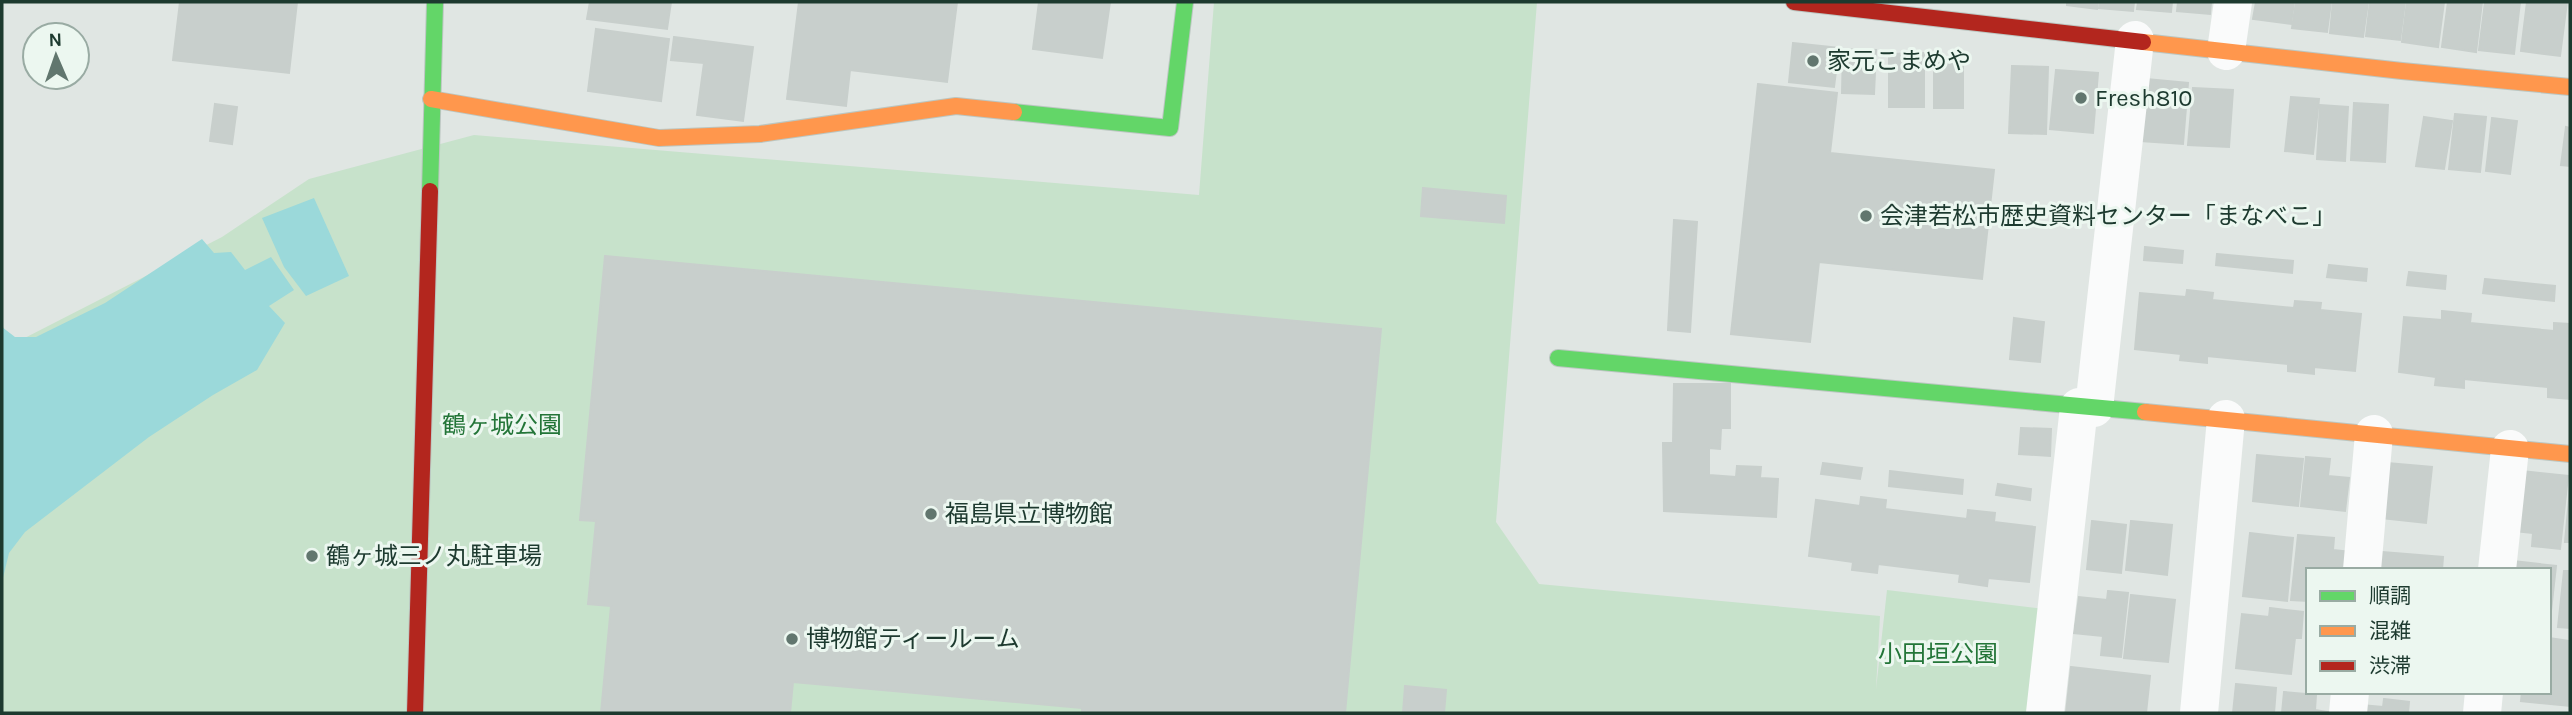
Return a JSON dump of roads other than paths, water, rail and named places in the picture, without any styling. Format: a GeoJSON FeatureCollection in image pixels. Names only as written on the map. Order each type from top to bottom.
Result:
{"type":"FeatureCollection","features":[{"type":"Feature","properties":{"kind":"street"},"geometry":{"type":"LineString","coordinates":[[415,713],[435,2]]}},
{"type":"Feature","properties":{"kind":"street"},"geometry":{"type":"LineString","coordinates":[[431,99],[659,138],[760,134],[956,106],[1170,128],[1185,2]]}},
{"type":"Feature","properties":{"kind":"street"},"geometry":{"type":"LineString","coordinates":[[1794,2],[2570,87]]}},
{"type":"Feature","properties":{"kind":"street"},"geometry":{"type":"LineString","coordinates":[[2226,51],[2233,2]]}},
{"type":"Feature","properties":{"kind":"street"},"geometry":{"type":"LineString","coordinates":[[2045,713],[2135,40]]}},
{"type":"Feature","properties":{"kind":"street"},"geometry":{"type":"LineString","coordinates":[[1558,358],[2226,419],[2570,454]]}},
{"type":"Feature","properties":{"kind":"street"},"geometry":{"type":"LineString","coordinates":[[2199,713],[2226,419]]}},
{"type":"Feature","properties":{"kind":"street"},"geometry":{"type":"LineString","coordinates":[[2362,568],[2374,434]]}},
{"type":"Feature","properties":{"kind":"street"},"geometry":{"type":"LineString","coordinates":[[2497,568],[2510,449]]}},
{"type":"Feature","properties":{"kind":"street"},"geometry":{"type":"LineString","coordinates":[[2348,713],[2350,694]]}},
{"type":"Feature","properties":{"kind":"street"},"geometry":{"type":"LineString","coordinates":[[2482,713],[2484,694]]}},
{"type":"Feature","properties":{"kind":"water"},"geometry":{"type":"Polygon","coordinates":[[[314,198],[349,276],[306,296],[284,267],[262,218],[314,198]]]}},
{"type":"Feature","properties":{"kind":"water"},"geometry":{"type":"Polygon","coordinates":[[[202,239],[214,253],[231,252],[245,270],[271,257],[294,290],[269,306],[285,323],[257,370],[149,437],[25,532],[9,553],[2,582],[2,327],[15,337],[36,337],[105,303],[202,239]]]}},
{"type":"Feature","properties":{"kind":"place","name":"家元こまめや"},"geometry":{"type":"Point","coordinates":[1813,61]}},
{"type":"Feature","properties":{"kind":"place","name":"Fresh810"},"geometry":{"type":"Point","coordinates":[2081,98]}},
{"type":"Feature","properties":{"kind":"place","name":"会津若松市歴史資料センター「まなべこ」"},"geometry":{"type":"Point","coordinates":[1866,216]}},
{"type":"Feature","properties":{"kind":"place","name":"福島県立博物館"},"geometry":{"type":"Point","coordinates":[931,514]}},
{"type":"Feature","properties":{"kind":"place","name":"鶴ヶ城三ノ丸駐車場"},"geometry":{"type":"Point","coordinates":[312,556]}},
{"type":"Feature","properties":{"kind":"place","name":"博物館ティールーム"},"geometry":{"type":"Point","coordinates":[792,639]}},
{"type":"Feature","properties":{"kind":"park label","name":"鶴ヶ城公園"},"geometry":{"type":"Point","coordinates":[502,425]}},
{"type":"Feature","properties":{"kind":"park label","name":"小田垣公園"},"geometry":{"type":"Point","coordinates":[1938,654]}}]}
